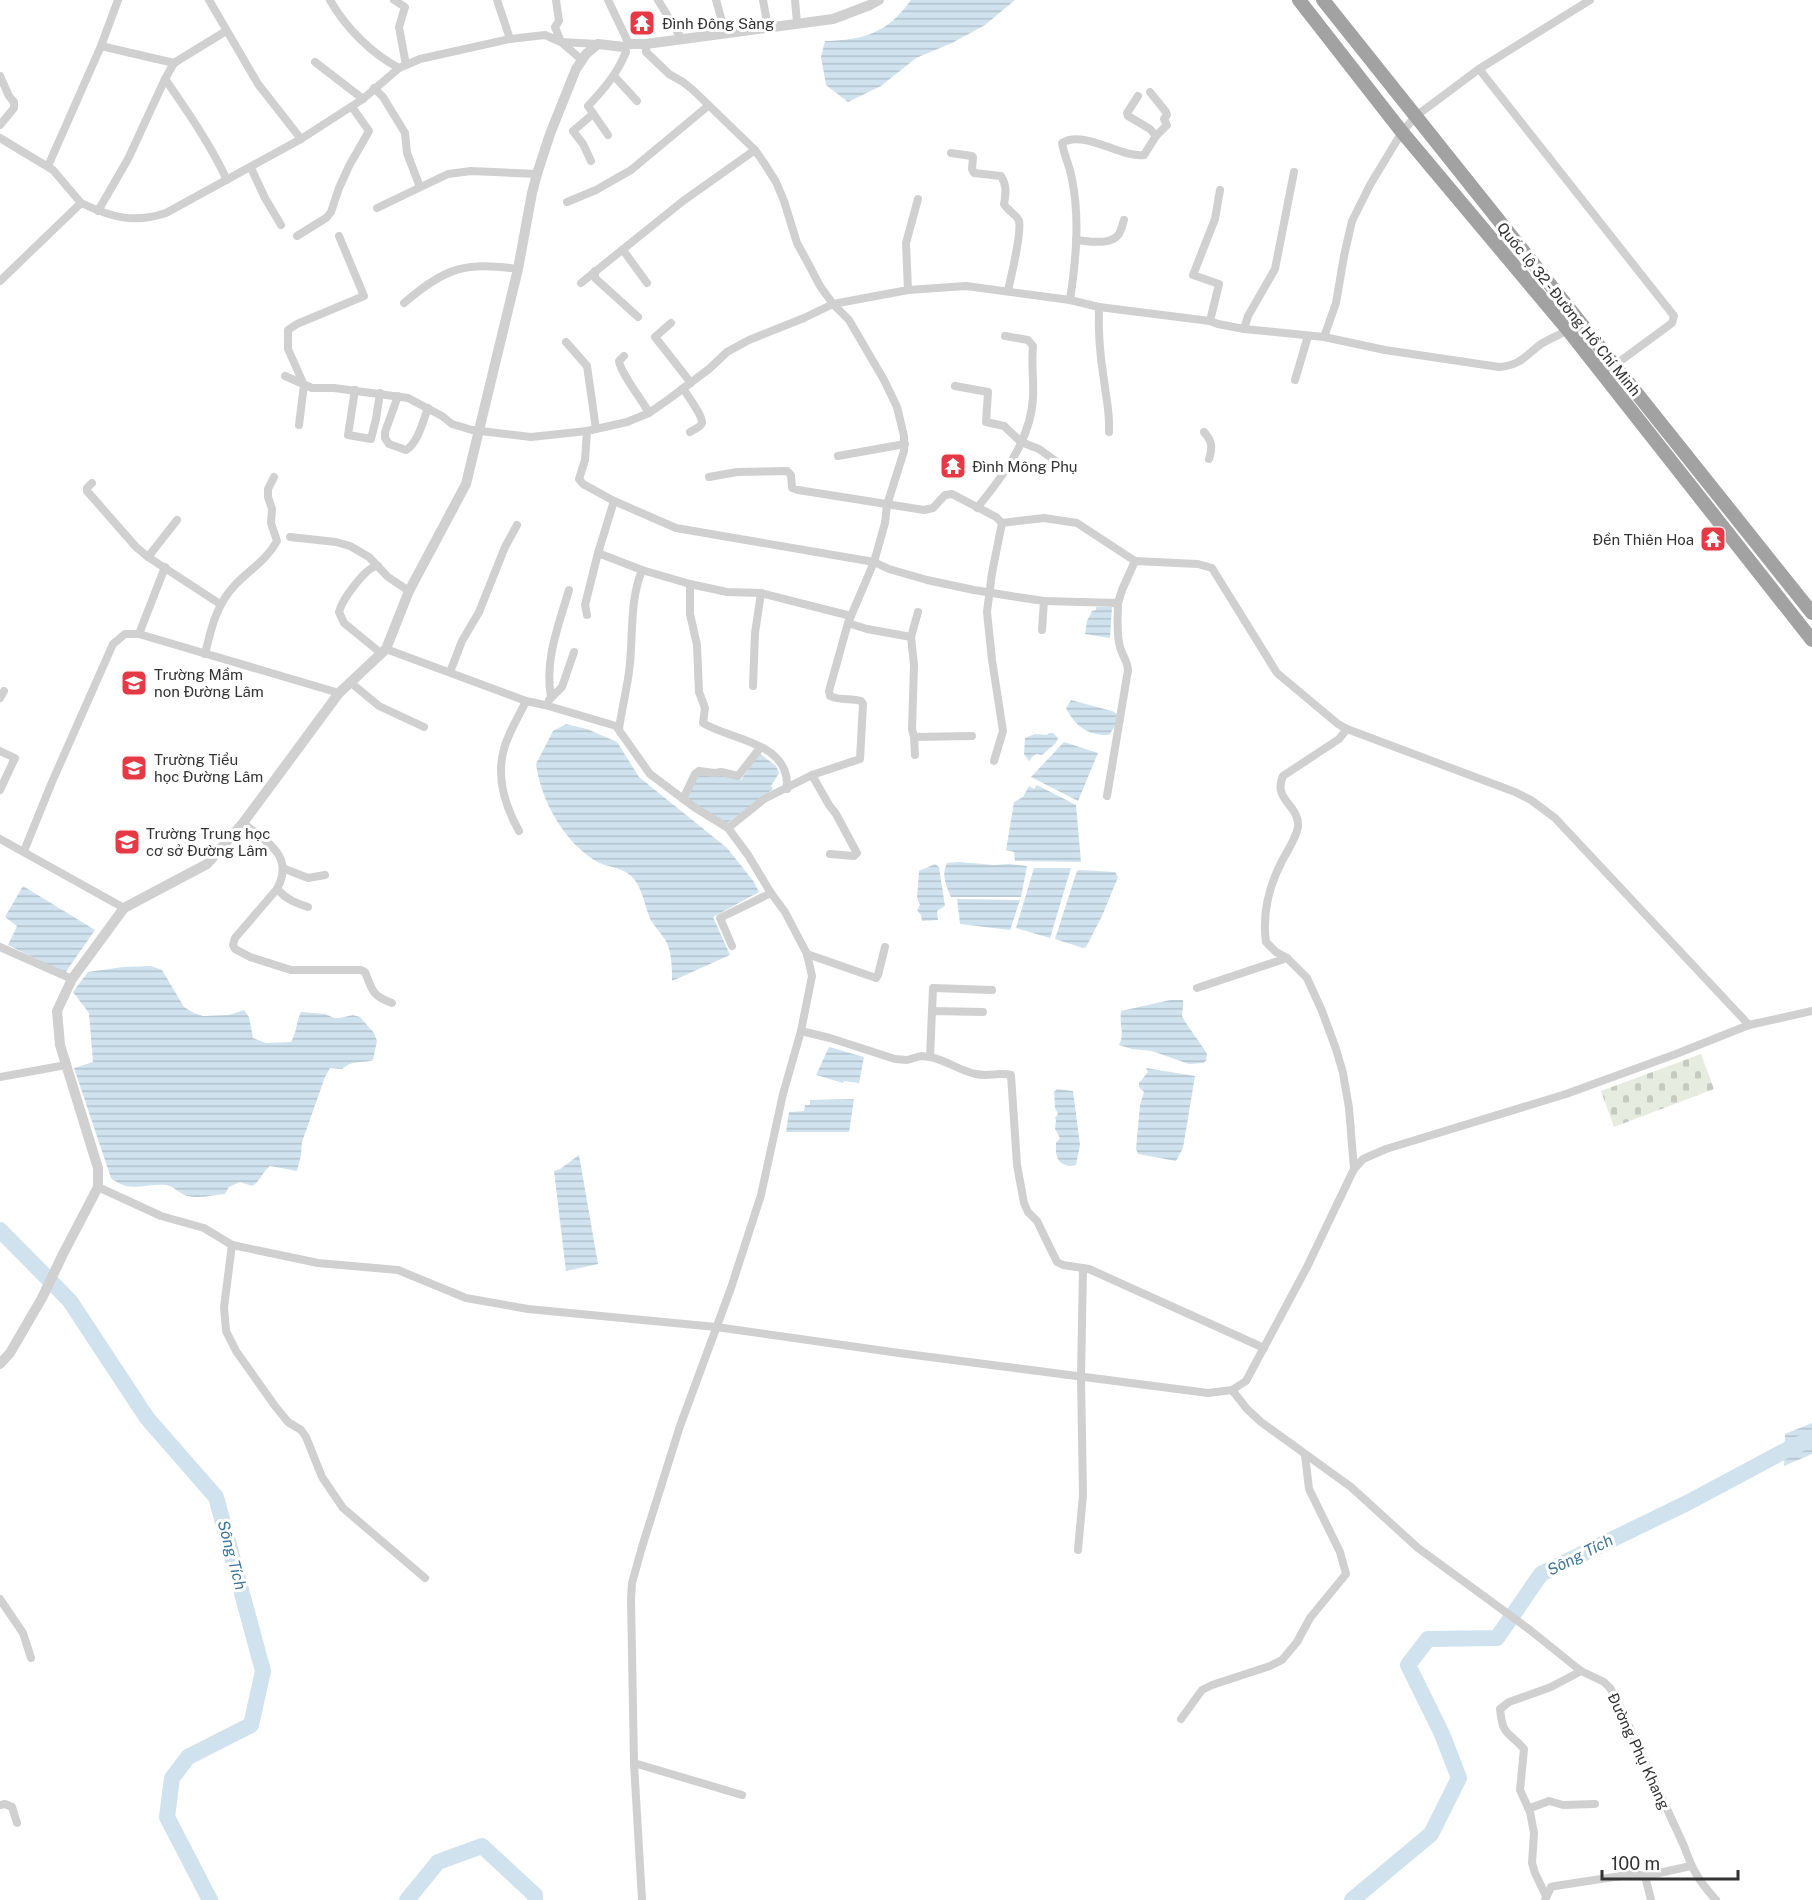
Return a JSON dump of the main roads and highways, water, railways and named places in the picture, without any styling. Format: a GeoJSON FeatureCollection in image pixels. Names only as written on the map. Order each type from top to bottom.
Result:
{"type":"FeatureCollection","features":[{"type":"Feature","properties":{"kind":"highway","name":"Quốc lộ 32 - Đường Hồ Chí Minh"},"geometry":{"type":"LineString","coordinates":[[1299,0],[1402,132],[1568,330],[1812,640]]}},
{"type":"Feature","properties":{"kind":"highway","name":"Quốc lộ 32 - Đường Hồ Chí Minh"},"geometry":{"type":"LineString","coordinates":[[1323,0],[1812,613]]}},
{"type":"Feature","properties":{"kind":"water"},"geometry":{"type":"Polygon","coordinates":[[[911,0],[1015,0],[985,25],[952,43],[916,58],[881,86],[848,102],[826,85],[821,57],[825,41],[852,39],[874,32],[893,20],[911,0]]]}},
{"type":"Feature","properties":{"kind":"water"},"geometry":{"type":"Polygon","coordinates":[[[1096,607],[1112,607],[1110,638],[1085,634],[1087,621],[1096,607]]]}},
{"type":"Feature","properties":{"kind":"water"},"geometry":{"type":"Polygon","coordinates":[[[1071,700],[1117,714],[1115,726],[1109,735],[1095,734],[1078,725],[1066,708],[1071,700]]]}},
{"type":"Feature","properties":{"kind":"water"},"geometry":{"type":"Polygon","coordinates":[[[566,724],[587,729],[617,742],[639,777],[727,848],[754,882],[759,892],[713,917],[730,955],[672,981],[669,948],[652,922],[635,881],[623,870],[594,860],[583,852],[563,830],[548,805],[536,764],[553,731],[566,724]]]}},
{"type":"Feature","properties":{"kind":"water"},"geometry":{"type":"Polygon","coordinates":[[[1053,733],[1058,738],[1056,743],[1042,755],[1034,755],[1029,761],[1024,754],[1025,738],[1035,734],[1047,735],[1053,733]]]}},
{"type":"Feature","properties":{"kind":"water"},"geometry":{"type":"Polygon","coordinates":[[[1064,742],[1098,753],[1078,801],[1031,777],[1064,742]]]}},
{"type":"Feature","properties":{"kind":"water"},"geometry":{"type":"Polygon","coordinates":[[[759,753],[776,766],[779,773],[771,786],[773,789],[726,824],[687,798],[697,774],[721,773],[741,780],[759,753]]]}},
{"type":"Feature","properties":{"kind":"water"},"geometry":{"type":"Polygon","coordinates":[[[1037,785],[1076,805],[1081,862],[1015,861],[1014,852],[1006,850],[1014,802],[1023,797],[1029,786],[1034,789],[1037,785]]]}},
{"type":"Feature","properties":{"kind":"water"},"geometry":{"type":"Polygon","coordinates":[[[947,863],[1027,866],[1021,897],[951,897],[945,880],[945,867],[947,863]]]}},
{"type":"Feature","properties":{"kind":"water"},"geometry":{"type":"Polygon","coordinates":[[[935,864],[939,867],[945,906],[937,911],[938,920],[922,921],[917,910],[920,905],[917,898],[919,871],[935,864]]]}},
{"type":"Feature","properties":{"kind":"water"},"geometry":{"type":"Polygon","coordinates":[[[1034,868],[1071,868],[1050,938],[1016,928],[1034,868]]]}},
{"type":"Feature","properties":{"kind":"water"},"geometry":{"type":"Polygon","coordinates":[[[1079,870],[1115,872],[1118,877],[1102,916],[1086,947],[1083,948],[1055,939],[1079,870]]]}},
{"type":"Feature","properties":{"kind":"water"},"geometry":{"type":"Polygon","coordinates":[[[23,886],[95,930],[65,973],[8,945],[17,926],[5,917],[23,886]]]}},
{"type":"Feature","properties":{"kind":"water"},"geometry":{"type":"Polygon","coordinates":[[[957,899],[1020,900],[1010,930],[960,924],[957,899]]]}},
{"type":"Feature","properties":{"kind":"water"},"geometry":{"type":"Polygon","coordinates":[[[151,966],[162,970],[184,1007],[203,1016],[229,1015],[244,1010],[249,1017],[253,1038],[266,1043],[291,1042],[301,1012],[325,1014],[334,1018],[353,1015],[360,1017],[374,1033],[377,1041],[373,1060],[354,1063],[342,1069],[330,1068],[302,1142],[297,1171],[270,1166],[252,1186],[240,1182],[229,1187],[225,1194],[201,1197],[187,1196],[166,1185],[125,1186],[111,1178],[74,1068],[93,1062],[89,1013],[73,992],[88,972],[151,966]]]}},
{"type":"Feature","properties":{"kind":"water"},"geometry":{"type":"Polygon","coordinates":[[[1170,1000],[1183,1000],[1183,1018],[1207,1054],[1206,1061],[1203,1063],[1189,1064],[1152,1051],[1119,1045],[1122,1037],[1121,1011],[1170,1000]]]}},
{"type":"Feature","properties":{"kind":"water"},"geometry":{"type":"Polygon","coordinates":[[[829,1047],[864,1057],[859,1083],[844,1081],[843,1083],[816,1075],[829,1047]]]}},
{"type":"Feature","properties":{"kind":"water"},"geometry":{"type":"Polygon","coordinates":[[[1146,1068],[1195,1076],[1183,1148],[1176,1161],[1138,1154],[1136,1149],[1140,1105],[1144,1092],[1139,1087],[1139,1083],[1148,1072],[1146,1068]]]}},
{"type":"Feature","properties":{"kind":"water"},"geometry":{"type":"Polygon","coordinates":[[[1057,1089],[1073,1091],[1080,1145],[1076,1165],[1070,1166],[1062,1163],[1056,1153],[1056,1143],[1060,1138],[1055,1129],[1055,1118],[1058,1114],[1055,1108],[1054,1092],[1057,1089]]]}},
{"type":"Feature","properties":{"kind":"water"},"geometry":{"type":"Polygon","coordinates":[[[854,1099],[849,1132],[786,1132],[789,1112],[804,1111],[805,1105],[810,1105],[810,1100],[854,1099]]]}},
{"type":"Feature","properties":{"kind":"water"},"geometry":{"type":"Polygon","coordinates":[[[579,1155],[598,1264],[566,1271],[554,1171],[579,1155]]]}},
{"type":"Feature","properties":{"kind":"water"},"geometry":{"type":"Polygon","coordinates":[[[1812,1423],[1812,1454],[1784,1466],[1785,1434],[1812,1423]]]}},
{"type":"Feature","properties":{"kind":"waterway","name":"Sông Tích"},"geometry":{"type":"LineString","coordinates":[[0,1230],[70,1301],[147,1418],[216,1497],[263,1671],[251,1725],[188,1757],[172,1778],[167,1817],[210,1900]]}},
{"type":"Feature","properties":{"kind":"waterway","name":"Sông Tích"},"geometry":{"type":"LineString","coordinates":[[1352,1900],[1431,1834],[1459,1778],[1442,1734],[1408,1665],[1428,1639],[1497,1638],[1541,1574],[1812,1439]]}},
{"type":"Feature","properties":{"kind":"waterway","name":"Sông Tích"},"geometry":{"type":"LineString","coordinates":[[407,1900],[438,1862],[482,1846],[535,1895],[535,1900]]}},
{"type":"Feature","properties":{"kind":"place","name":"Đình Đông Sàng"},"geometry":{"type":"Point","coordinates":[642,23]}},
{"type":"Feature","properties":{"kind":"place","name":"Đình Mông Phụ"},"geometry":{"type":"Point","coordinates":[953,466]}},
{"type":"Feature","properties":{"kind":"place","name":"Đền Thiên Hoa"},"geometry":{"type":"Point","coordinates":[1713,539]}},
{"type":"Feature","properties":{"kind":"place","name":"Trường Mầm non Đường Lâm"},"geometry":{"type":"Point","coordinates":[134,683]}},
{"type":"Feature","properties":{"kind":"place","name":"Trường Tiểu học Đường Lâm"},"geometry":{"type":"Point","coordinates":[134,768]}},
{"type":"Feature","properties":{"kind":"place","name":"Trường Trung học cơ sở Đường Lâm"},"geometry":{"type":"Point","coordinates":[127,842]}}]}
